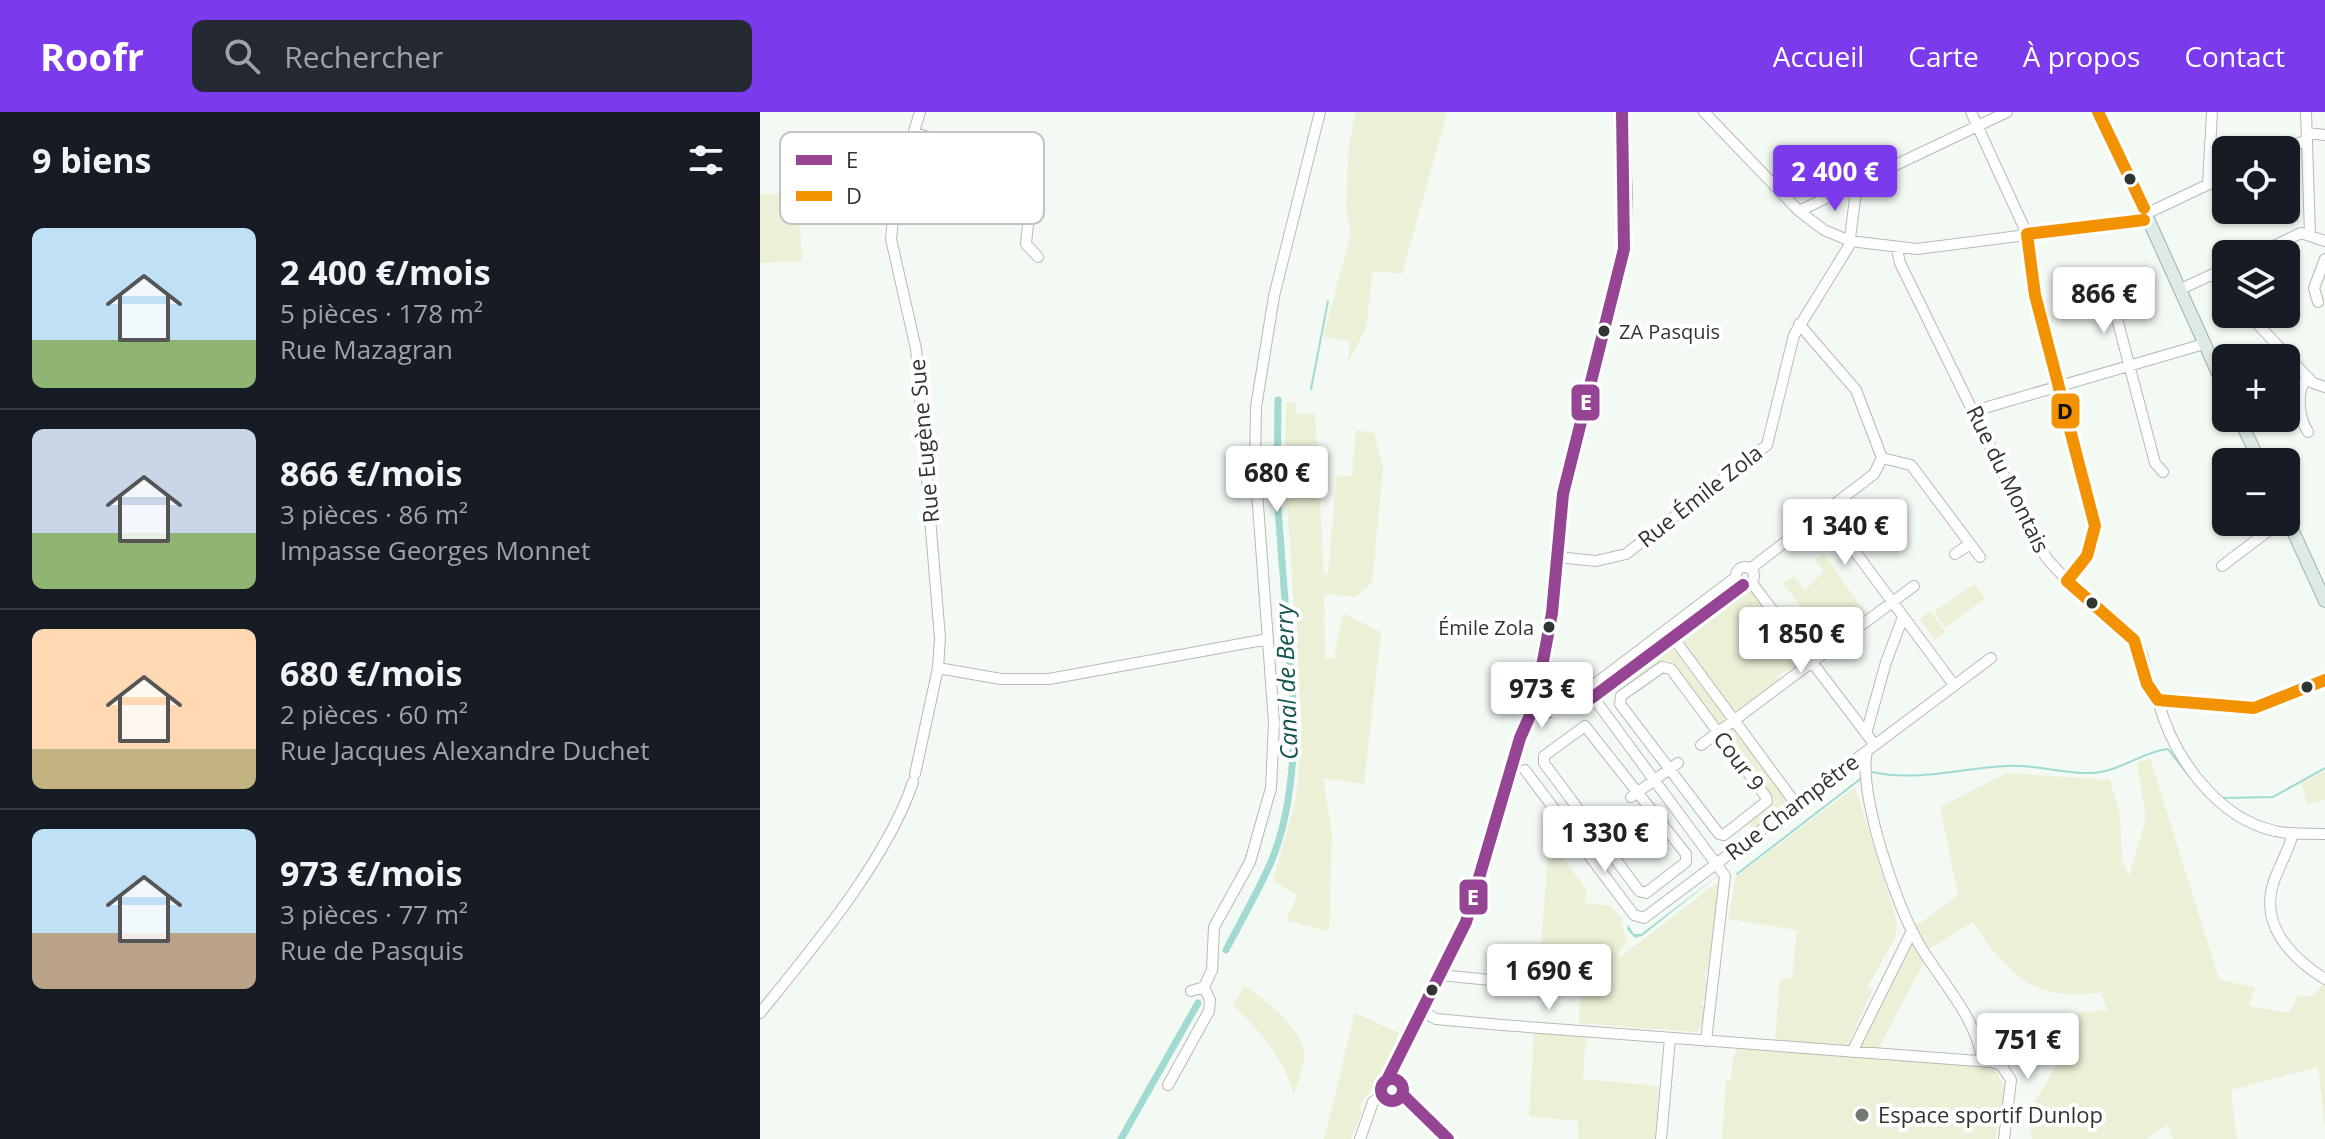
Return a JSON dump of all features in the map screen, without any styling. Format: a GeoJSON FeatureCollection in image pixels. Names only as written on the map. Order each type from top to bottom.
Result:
{"type":"FeatureCollection","features":[{"type":"Feature","properties":{"kind":"main road"},"geometry":{"type":"LineString","coordinates":[[1397,1089],[1403,1053],[1476,894],[1524,726],[1545,701],[1542,659],[1552,613],[1571,455],[1624,249],[1626,195],[1622,112]]}},
{"type":"Feature","properties":{"kind":"main road"},"geometry":{"type":"LineString","coordinates":[[2098,112],[2212,361]]}},
{"type":"Feature","properties":{"kind":"main road"},"geometry":{"type":"LineString","coordinates":[[2295,536],[2325,601]]}},
{"type":"Feature","properties":{"kind":"main road"},"geometry":{"type":"LineString","coordinates":[[1382,1095],[1381,1088],[1397,1089],[1448,1139]]}},
{"type":"Feature","properties":{"kind":"street","name":"Rue Eugène Sue"},"geometry":{"type":"LineString","coordinates":[[914,132],[920,112]]}},
{"type":"Feature","properties":{"kind":"street"},"geometry":{"type":"LineString","coordinates":[[1168,1085],[1209,1011],[1210,1000],[1204,987],[1213,962],[1214,927],[1253,853],[1271,788],[1274,723],[1254,427],[1274,296],[1320,112]]}},
{"type":"Feature","properties":{"kind":"street"},"geometry":{"type":"LineString","coordinates":[[1704,112],[1799,211],[1824,230],[1850,241],[1897,249],[2027,234],[2147,214],[2212,182]]}},
{"type":"Feature","properties":{"kind":"street"},"geometry":{"type":"LineString","coordinates":[[1971,112],[2027,234],[2035,295],[2095,526],[2095,536],[2082,567],[2067,581]]}},
{"type":"Feature","properties":{"kind":"street"},"geometry":{"type":"LineString","coordinates":[[1799,211],[2007,112]]}},
{"type":"Feature","properties":{"kind":"street"},"geometry":{"type":"LineString","coordinates":[[2208,184],[2212,112]]}},
{"type":"Feature","properties":{"kind":"street"},"geometry":{"type":"LineString","coordinates":[[2306,112],[2310,234]]}},
{"type":"Feature","properties":{"kind":"street"},"geometry":{"type":"LineString","coordinates":[[2300,140],[2306,136],[2325,135]]}},
{"type":"Feature","properties":{"kind":"street"},"geometry":{"type":"LineString","coordinates":[[1850,241],[1857,183]]}},
{"type":"Feature","properties":{"kind":"street","name":"Rue Eugène Sue"},"geometry":{"type":"LineString","coordinates":[[760,1013],[850,897],[899,817],[914,778],[938,668],[940,638],[916,349],[891,239],[891,224]]}},
{"type":"Feature","properties":{"kind":"street"},"geometry":{"type":"LineString","coordinates":[[1028,224],[1026,244],[1038,257]]}},
{"type":"Feature","properties":{"kind":"street"},"geometry":{"type":"LineString","coordinates":[[2286,240],[2301,233],[2325,241]]}},
{"type":"Feature","properties":{"kind":"street","name":"Rue Émile Zola"},"geometry":{"type":"LineString","coordinates":[[1557,557],[1596,561],[1626,554],[1767,445],[1774,427],[1791,344],[1799,324],[1850,241]]}},
{"type":"Feature","properties":{"kind":"street","name":"Rue du Montais"},"geometry":{"type":"LineString","coordinates":[[1897,249],[1900,263],[2041,550],[2067,581],[2134,640],[2147,684],[2158,700],[2176,749],[2218,799],[2247,821],[2276,832],[2325,834]]}},
{"type":"Feature","properties":{"kind":"street"},"geometry":{"type":"LineString","coordinates":[[2318,302],[2314,288],[2325,259]]}},
{"type":"Feature","properties":{"kind":"street"},"geometry":{"type":"LineString","coordinates":[[2181,289],[2212,274]]}},
{"type":"Feature","properties":{"kind":"street"},"geometry":{"type":"LineString","coordinates":[[2111,296],[2155,463],[2163,472]]}},
{"type":"Feature","properties":{"kind":"street"},"geometry":{"type":"LineString","coordinates":[[1799,324],[1856,390],[1882,458],[1874,474],[1750,569],[1739,569],[1743,581],[1813,662],[1866,734],[1871,748],[1866,773],[1882,845],[1912,931],[1956,997],[1982,1061]]}},
{"type":"Feature","properties":{"kind":"street"},"geometry":{"type":"LineString","coordinates":[[2261,328],[2308,377],[2325,387]]}},
{"type":"Feature","properties":{"kind":"street"},"geometry":{"type":"LineString","coordinates":[[1974,411],[2204,344]]}},
{"type":"Feature","properties":{"kind":"street"},"geometry":{"type":"LineString","coordinates":[[2308,377],[2299,398],[2308,432]]}},
{"type":"Feature","properties":{"kind":"street"},"geometry":{"type":"LineString","coordinates":[[1882,458],[1911,465],[1980,557]]}},
{"type":"Feature","properties":{"kind":"street"},"geometry":{"type":"LineString","coordinates":[[1825,511],[1954,685]]}},
{"type":"Feature","properties":{"kind":"street"},"geometry":{"type":"LineString","coordinates":[[2222,566],[2262,536]]}},
{"type":"Feature","properties":{"kind":"street"},"geometry":{"type":"LineString","coordinates":[[1955,554],[1970,544]]}},
{"type":"Feature","properties":{"kind":"street"},"geometry":{"type":"LineString","coordinates":[[1545,701],[1579,696],[1754,576],[1750,569]]}},
{"type":"Feature","properties":{"kind":"street"},"geometry":{"type":"LineString","coordinates":[[1863,624],[1914,586]]}},
{"type":"Feature","properties":{"kind":"street"},"geometry":{"type":"LineString","coordinates":[[1866,734],[1903,617]]}},
{"type":"Feature","properties":{"kind":"street"},"geometry":{"type":"LineString","coordinates":[[1545,701],[1580,705],[1670,634]]}},
{"type":"Feature","properties":{"kind":"street"},"geometry":{"type":"LineString","coordinates":[[1670,634],[1796,804]]}},
{"type":"Feature","properties":{"kind":"street"},"geometry":{"type":"LineString","coordinates":[[938,668],[1001,679],[1049,679],[1268,639]]}},
{"type":"Feature","properties":{"kind":"street"},"geometry":{"type":"LineString","coordinates":[[1701,745],[1843,639]]}},
{"type":"Feature","properties":{"kind":"street","name":"Rue Champêtre"},"geometry":{"type":"LineString","coordinates":[[1576,838],[1639,918],[1991,658]]}},
{"type":"Feature","properties":{"kind":"street","name":"Cour 9"},"geometry":{"type":"LineString","coordinates":[[1662,667],[1667,667],[1767,799],[1724,835],[1719,834],[1673,766],[1620,704],[1621,696],[1662,667]]}},
{"type":"Feature","properties":{"kind":"street"},"geometry":{"type":"LineString","coordinates":[[2158,700],[2254,708],[2325,680]]}},
{"type":"Feature","properties":{"kind":"street"},"geometry":{"type":"LineString","coordinates":[[1593,697],[1717,863],[1727,881],[1706,1041]]}},
{"type":"Feature","properties":{"kind":"street"},"geometry":{"type":"LineString","coordinates":[[1589,726],[1635,795],[1687,858],[1646,893],[1639,891],[1596,824],[1544,763],[1544,756],[1589,726]]}},
{"type":"Feature","properties":{"kind":"street"},"geometry":{"type":"LineString","coordinates":[[1635,795],[1673,766]]}},
{"type":"Feature","properties":{"kind":"street"},"geometry":{"type":"LineString","coordinates":[[1525,770],[1576,838],[1596,824]]}},
{"type":"Feature","properties":{"kind":"street"},"geometry":{"type":"LineString","coordinates":[[2293,833],[2274,882],[2270,906],[2273,923],[2292,954],[2325,979]]}},
{"type":"Feature","properties":{"kind":"street"},"geometry":{"type":"LineString","coordinates":[[1852,1052],[1912,931]]}},
{"type":"Feature","properties":{"kind":"street"},"geometry":{"type":"LineString","coordinates":[[1440,975],[1573,988]]}},
{"type":"Feature","properties":{"kind":"street"},"geometry":{"type":"LineString","coordinates":[[1191,991],[1204,987]]}},
{"type":"Feature","properties":{"kind":"street"},"geometry":{"type":"LineString","coordinates":[[1421,1011],[1436,1019],[1982,1061],[2001,1065],[2011,1080],[2004,1139]]}},
{"type":"Feature","properties":{"kind":"street"},"geometry":{"type":"LineString","coordinates":[[1661,1139],[1670,1038]]}},
{"type":"Feature","properties":{"kind":"street"},"geometry":{"type":"LineString","coordinates":[[1360,1139],[1373,1102],[1382,1095]]}},
{"type":"Feature","properties":{"kind":"green space"},"geometry":{"type":"Polygon","coordinates":[[[1356,112],[1447,112],[1402,274],[1373,271],[1366,328],[1348,363],[1350,341],[1323,337],[1351,233],[1346,209],[1349,145],[1356,112]]]}},
{"type":"Feature","properties":{"kind":"green space"},"geometry":{"type":"Polygon","coordinates":[[[780,193],[780,224],[800,224],[802,261],[760,263],[760,195],[780,193]]]}},
{"type":"Feature","properties":{"kind":"green space"},"geometry":{"type":"Polygon","coordinates":[[[1286,402],[1295,403],[1297,414],[1315,414],[1324,575],[1328,574],[1337,475],[1352,476],[1356,430],[1374,433],[1383,468],[1372,583],[1356,597],[1324,594],[1325,658],[1334,659],[1343,613],[1381,632],[1364,784],[1323,778],[1332,833],[1329,932],[1286,920],[1298,895],[1273,881],[1296,799],[1302,727],[1285,471],[1286,402]]]}},
{"type":"Feature","properties":{"kind":"green space"},"geometry":{"type":"Polygon","coordinates":[[[1824,554],[1866,614],[1837,631],[1839,634],[1829,642],[1783,583],[1794,576],[1805,590],[1824,571],[1815,560],[1824,554]]]}},
{"type":"Feature","properties":{"kind":"green space"},"geometry":{"type":"Polygon","coordinates":[[[1974,584],[1985,599],[1945,627],[1934,612],[1974,584]]]}},
{"type":"Feature","properties":{"kind":"green space"},"geometry":{"type":"Polygon","coordinates":[[[1743,590],[1754,593],[1804,661],[1779,675],[1777,681],[1734,712],[1678,637],[1743,590]]]}},
{"type":"Feature","properties":{"kind":"green space"},"geometry":{"type":"Polygon","coordinates":[[[1930,611],[1945,632],[1935,640],[1920,619],[1930,611]]]}},
{"type":"Feature","properties":{"kind":"green space"},"geometry":{"type":"Polygon","coordinates":[[[1670,645],[1726,719],[1718,726],[1668,660],[1632,684],[1627,678],[1670,645]]]}},
{"type":"Feature","properties":{"kind":"green space"},"geometry":{"type":"Polygon","coordinates":[[[1732,728],[1789,804],[1753,829],[1748,822],[1776,802],[1724,734],[1732,728]]]}},
{"type":"Feature","properties":{"kind":"green space"},"geometry":{"type":"Polygon","coordinates":[[[2150,758],[2219,979],[2255,988],[2249,1006],[2289,1013],[2298,995],[2312,996],[2325,983],[2325,1129],[2318,1067],[2231,1090],[2237,1139],[2173,1139],[2168,1124],[2146,1139],[2032,1139],[2028,1114],[2062,1055],[2062,1037],[2076,1013],[2107,1010],[2101,992],[2058,993],[2025,981],[1998,957],[1973,922],[1929,949],[1912,921],[1919,924],[1958,895],[1940,807],[2007,773],[2110,780],[2120,814],[2122,860],[2129,876],[2146,818],[2137,763],[2150,758]]]}},
{"type":"Feature","properties":{"kind":"green space"},"geometry":{"type":"Polygon","coordinates":[[[2325,771],[2325,799],[2307,804],[2301,783],[2325,771]]]}},
{"type":"Feature","properties":{"kind":"green space"},"geometry":{"type":"Polygon","coordinates":[[[1855,787],[1897,922],[1895,938],[1867,988],[1873,989],[1849,1042],[1844,1046],[1775,1040],[1780,978],[1792,979],[1797,930],[1728,919],[1736,877],[1855,787]]]}},
{"type":"Feature","properties":{"kind":"green space"},"geometry":{"type":"Polygon","coordinates":[[[1548,854],[1561,856],[1586,889],[1585,903],[1610,906],[1624,921],[1620,924],[1628,939],[1617,955],[1622,956],[1719,881],[1708,971],[1704,974],[1707,982],[1705,997],[1700,1004],[1705,1007],[1702,1026],[1697,1032],[1579,1023],[1584,952],[1541,948],[1548,854]]]}},
{"type":"Feature","properties":{"kind":"green space"},"geometry":{"type":"Polygon","coordinates":[[[1911,944],[1925,960],[1878,1049],[1858,1047],[1911,944]]]}},
{"type":"Feature","properties":{"kind":"green space"},"geometry":{"type":"Polygon","coordinates":[[[1245,986],[1283,1016],[1303,1047],[1304,1058],[1294,1095],[1284,1069],[1270,1046],[1233,1005],[1245,986]]]}},
{"type":"Feature","properties":{"kind":"green space"},"geometry":{"type":"Polygon","coordinates":[[[1355,1013],[1399,1033],[1381,1076],[1359,1106],[1362,1112],[1351,1139],[1324,1139],[1355,1013]]]}},
{"type":"Feature","properties":{"kind":"green space"},"geometry":{"type":"Polygon","coordinates":[[[1534,1032],[1586,1036],[1583,1079],[1659,1086],[1655,1139],[1578,1139],[1578,1121],[1529,1116],[1534,1032]]]}},
{"type":"Feature","properties":{"kind":"green space","name":"Espace sportif Dunlop"},"geometry":{"type":"Polygon","coordinates":[[[1738,1048],[1993,1067],[2006,1090],[1995,1139],[1722,1139],[1726,1080],[1731,1080],[1733,1057],[1738,1048]]]}},
{"type":"Feature","properties":{"kind":"water"},"geometry":{"type":"Polygon","coordinates":[[[1721,873],[1642,936],[1635,938],[1627,929],[1628,925],[1634,934],[1641,934],[1721,873]]]}},
{"type":"Feature","properties":{"kind":"waterway"},"geometry":{"type":"LineString","coordinates":[[1311,389],[1328,301]]}},
{"type":"Feature","properties":{"kind":"waterway","name":"Canal de Berry"},"geometry":{"type":"LineString","coordinates":[[1226,950],[1271,862],[1283,827],[1292,772],[1294,717],[1277,496],[1278,400]]}},
{"type":"Feature","properties":{"kind":"waterway"},"geometry":{"type":"LineString","coordinates":[[1872,772],[1906,776],[2017,766],[2092,773],[2168,749],[2189,776]]}},
{"type":"Feature","properties":{"kind":"waterway"},"geometry":{"type":"LineString","coordinates":[[2222,798],[2273,797],[2325,768]]}},
{"type":"Feature","properties":{"kind":"waterway"},"geometry":{"type":"LineString","coordinates":[[1737,874],[1863,777]]}},
{"type":"Feature","properties":{"kind":"waterway","name":"Canal de Berry"},"geometry":{"type":"LineString","coordinates":[[1121,1139],[1198,1003]]}},
{"type":"Feature","properties":{"kind":"transit line","name":"E"},"geometry":{"type":"LineString","coordinates":[[1537,693],[1552,613],[1563,494],[1624,249],[1622,112]]}},
{"type":"Feature","properties":{"kind":"transit line","name":"D"},"geometry":{"type":"LineString","coordinates":[[2098,112],[2144,208]]}},
{"type":"Feature","properties":{"kind":"transit line","name":"D"},"geometry":{"type":"LineString","coordinates":[[2027,234],[2144,220]]}},
{"type":"Feature","properties":{"kind":"transit line","name":"D"},"geometry":{"type":"LineString","coordinates":[[2027,234],[2035,295],[2095,526],[2087,556],[2067,581]]}},
{"type":"Feature","properties":{"kind":"transit line","name":"D"},"geometry":{"type":"LineString","coordinates":[[2067,581],[2134,640],[2147,684],[2158,700],[2254,708],[2325,680]]}},
{"type":"Feature","properties":{"kind":"transit line","name":"E"},"geometry":{"type":"LineString","coordinates":[[1553,708],[1580,705],[1593,697],[1743,585]]}},
{"type":"Feature","properties":{"kind":"transit line","name":"E"},"geometry":{"type":"LineString","coordinates":[[1387,1080],[1466,922],[1520,738],[1535,704]]}},
{"type":"Feature","properties":{"kind":"transit line","name":"E"},"geometry":{"type":"LineString","coordinates":[[1392,1079],[1400,1082],[1403,1090],[1400,1098],[1392,1101],[1384,1098],[1381,1090],[1384,1082],[1392,1079]]}},
{"type":"Feature","properties":{"kind":"transit line","name":"E"},"geometry":{"type":"LineString","coordinates":[[1402,1094],[1448,1139]]}},
{"type":"Feature","properties":{"kind":"place","name":"ZA Pasquis"},"geometry":{"type":"Point","coordinates":[1604,331]}},
{"type":"Feature","properties":{"kind":"place","name":"Émile Zola"},"geometry":{"type":"Point","coordinates":[1549,627]}},
{"type":"Feature","properties":{"kind":"place","name":"Espace sportif Dunlop"},"geometry":{"type":"Point","coordinates":[1862,1115]}}]}
